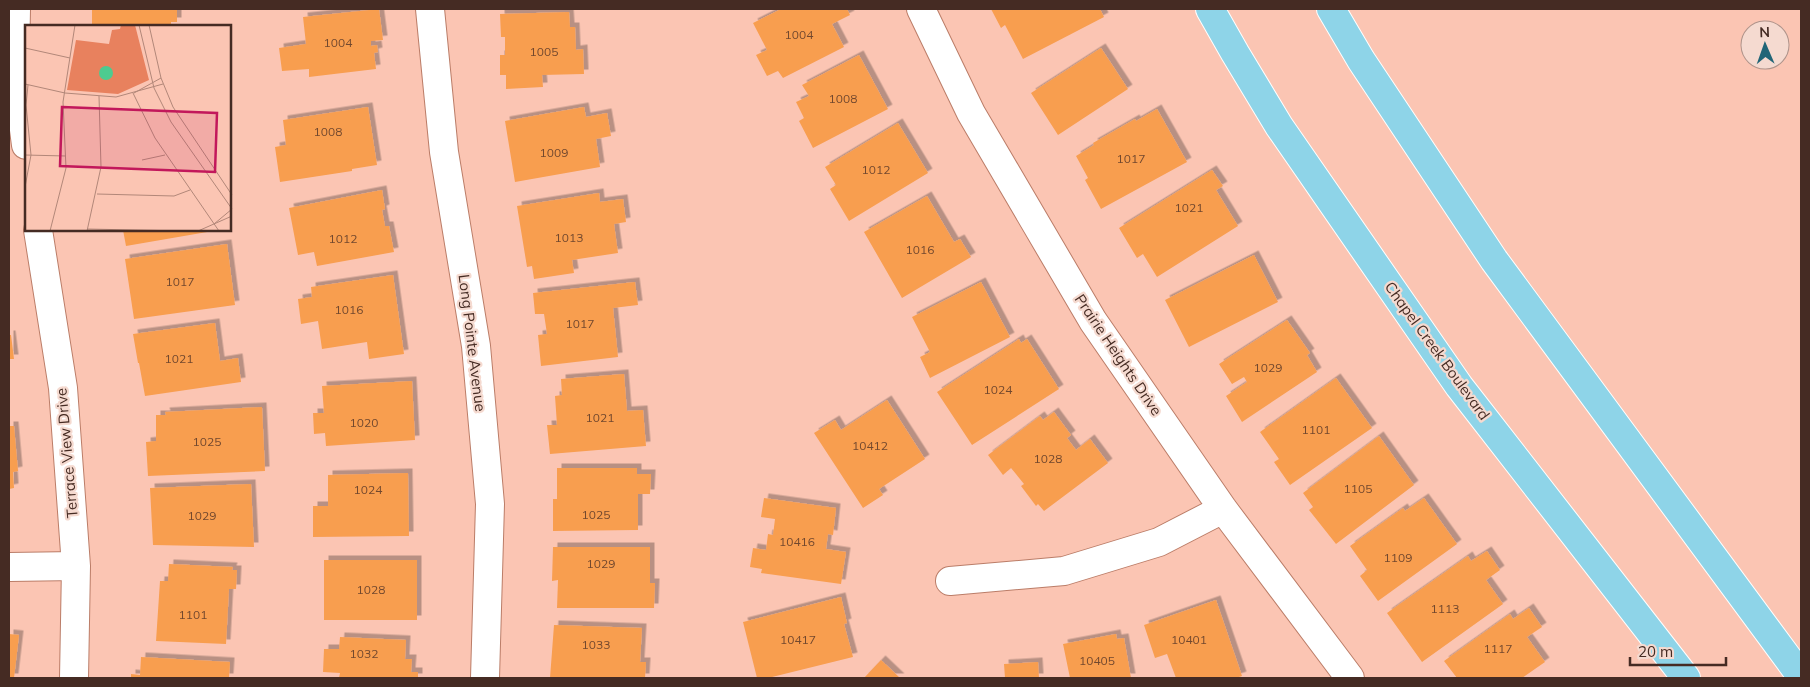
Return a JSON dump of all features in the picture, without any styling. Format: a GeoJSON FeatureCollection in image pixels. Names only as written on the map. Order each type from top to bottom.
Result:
{"type":"FeatureCollection","features":[{"type":"Feature","properties":{"kind":"main road","name":"Chapel Creek Boulevard"},"geometry":{"type":"LineString","coordinates":[[1210,9],[1234,53],[1279,126],[1460,386],[1686,678]]}},
{"type":"Feature","properties":{"kind":"main road"},"geometry":{"type":"LineString","coordinates":[[1330,9],[1361,60],[1494,260],[1801,676]]}},
{"type":"Feature","properties":{"kind":"street"},"geometry":{"type":"LineString","coordinates":[[16,9],[15,61],[25,136]]}},
{"type":"Feature","properties":{"kind":"street","name":"Long Pointe Avenue"},"geometry":{"type":"LineString","coordinates":[[430,9],[444,152],[476,346],[490,504],[485,678]]}},
{"type":"Feature","properties":{"kind":"street","name":"Prairie Heights Drive"},"geometry":{"type":"LineString","coordinates":[[921,9],[971,113],[1092,321],[1223,509],[1350,678]]}},
{"type":"Feature","properties":{"kind":"street","name":"Terrace View Drive"},"geometry":{"type":"LineString","coordinates":[[38,231],[63,388],[76,566],[74,678]]}},
{"type":"Feature","properties":{"kind":"street"},"geometry":{"type":"LineString","coordinates":[[950,581],[1064,571],[1159,542],[1223,509]]}},
{"type":"Feature","properties":{"kind":"street"},"geometry":{"type":"LineString","coordinates":[[9,567],[76,566]]}},
{"type":"Feature","properties":{"kind":"building"},"geometry":{"type":"Polygon","coordinates":[[[92,9],[177,9],[177,22],[171,22],[171,25],[92,25],[92,9]]]}},
{"type":"Feature","properties":{"kind":"building"},"geometry":{"type":"Polygon","coordinates":[[[379,9],[383,40],[371,41],[371,46],[377,45],[378,52],[374,53],[376,69],[309,77],[309,69],[282,71],[279,48],[306,44],[303,17],[379,9]]]}},
{"type":"Feature","properties":{"kind":"building"},"geometry":{"type":"Polygon","coordinates":[[[781,9],[847,9],[850,15],[832,24],[844,47],[783,78],[778,71],[767,76],[756,55],[767,50],[753,23],[781,9]]]}},
{"type":"Feature","properties":{"kind":"building"},"geometry":{"type":"Polygon","coordinates":[[[991,9],[1100,9],[1104,17],[1023,59],[1005,25],[1001,28],[991,9]]]}},
{"type":"Feature","properties":{"kind":"building"},"geometry":{"type":"Polygon","coordinates":[[[569,12],[570,27],[575,27],[576,50],[583,49],[584,74],[542,75],[543,87],[506,89],[506,75],[500,75],[500,55],[505,55],[505,37],[501,37],[500,14],[569,12]]]}},
{"type":"Feature","properties":{"kind":"building"},"geometry":{"type":"Polygon","coordinates":[[[1101,48],[1128,89],[1058,135],[1031,93],[1101,48]]]}},
{"type":"Feature","properties":{"kind":"building"},"geometry":{"type":"Polygon","coordinates":[[[859,55],[888,109],[813,148],[799,121],[804,118],[796,102],[809,96],[802,85],[859,55]]]}},
{"type":"Feature","properties":{"kind":"building"},"geometry":{"type":"Polygon","coordinates":[[[368,107],[377,165],[352,169],[352,171],[280,182],[275,147],[286,145],[283,120],[368,107]]]}},
{"type":"Feature","properties":{"kind":"building"},"geometry":{"type":"Polygon","coordinates":[[[584,107],[586,117],[607,113],[611,136],[596,139],[600,167],[515,182],[505,121],[584,107]]]}},
{"type":"Feature","properties":{"kind":"building"},"geometry":{"type":"Polygon","coordinates":[[[1157,109],[1187,162],[1101,209],[1085,180],[1088,178],[1076,156],[1094,145],[1093,143],[1157,109]]]}},
{"type":"Feature","properties":{"kind":"building"},"geometry":{"type":"Polygon","coordinates":[[[898,123],[928,173],[849,221],[830,189],[836,185],[825,167],[898,123]]]}},
{"type":"Feature","properties":{"kind":"building"},"geometry":{"type":"Polygon","coordinates":[[[1212,170],[1223,186],[1216,190],[1238,226],[1157,277],[1143,254],[1137,258],[1119,228],[1212,170]]]}},
{"type":"Feature","properties":{"kind":"building"},"geometry":{"type":"Polygon","coordinates":[[[382,190],[385,209],[382,210],[385,226],[389,226],[394,252],[317,266],[314,252],[298,255],[289,208],[382,190]]]}},
{"type":"Feature","properties":{"kind":"building"},"geometry":{"type":"Polygon","coordinates":[[[599,193],[600,202],[623,199],[626,222],[614,224],[618,253],[572,260],[574,273],[534,279],[532,266],[527,267],[517,206],[599,193]]]}},
{"type":"Feature","properties":{"kind":"building"},"geometry":{"type":"Polygon","coordinates":[[[927,196],[954,242],[960,239],[971,257],[902,298],[864,232],[927,196]]]}},
{"type":"Feature","properties":{"kind":"building"},"geometry":{"type":"Polygon","coordinates":[[[123,231],[213,231],[126,246],[123,231]]]}},
{"type":"Feature","properties":{"kind":"building"},"geometry":{"type":"Polygon","coordinates":[[[227,244],[235,305],[134,319],[125,259],[227,244]]]}},
{"type":"Feature","properties":{"kind":"building"},"geometry":{"type":"Polygon","coordinates":[[[1254,255],[1278,302],[1189,347],[1165,300],[1254,255]]]}},
{"type":"Feature","properties":{"kind":"building"},"geometry":{"type":"Polygon","coordinates":[[[393,275],[404,354],[369,359],[367,342],[322,349],[318,321],[301,324],[298,299],[312,297],[311,287],[393,275]]]}},
{"type":"Feature","properties":{"kind":"building"},"geometry":{"type":"Polygon","coordinates":[[[635,282],[638,305],[613,308],[618,357],[541,366],[538,335],[547,334],[544,314],[535,314],[533,293],[635,282]]]}},
{"type":"Feature","properties":{"kind":"building"},"geometry":{"type":"Polygon","coordinates":[[[981,282],[1010,337],[930,378],[920,357],[930,352],[912,317],[981,282]]]}},
{"type":"Feature","properties":{"kind":"building"},"geometry":{"type":"Polygon","coordinates":[[[1287,320],[1310,353],[1307,355],[1317,372],[1242,422],[1226,396],[1247,382],[1244,377],[1232,384],[1219,364],[1287,320]]]}},
{"type":"Feature","properties":{"kind":"building"},"geometry":{"type":"Polygon","coordinates":[[[215,323],[220,361],[238,358],[241,382],[145,396],[133,334],[215,323]]]}},
{"type":"Feature","properties":{"kind":"building"},"geometry":{"type":"Polygon","coordinates":[[[9,335],[11,335],[14,359],[9,359],[9,335]]]}},
{"type":"Feature","properties":{"kind":"building"},"geometry":{"type":"Polygon","coordinates":[[[1019,339],[1021,343],[1027,339],[1059,389],[972,445],[937,392],[1019,339]]]}},
{"type":"Feature","properties":{"kind":"building"},"geometry":{"type":"Polygon","coordinates":[[[624,374],[627,411],[643,410],[646,446],[550,454],[547,425],[557,425],[555,396],[562,395],[561,379],[624,374]]]}},
{"type":"Feature","properties":{"kind":"building"},"geometry":{"type":"Polygon","coordinates":[[[1336,378],[1372,428],[1290,485],[1274,462],[1279,459],[1260,432],[1336,378]]]}},
{"type":"Feature","properties":{"kind":"building"},"geometry":{"type":"Polygon","coordinates":[[[412,381],[415,440],[326,446],[325,433],[314,434],[313,413],[324,413],[322,386],[412,381]]]}},
{"type":"Feature","properties":{"kind":"building"},"geometry":{"type":"Polygon","coordinates":[[[887,400],[925,459],[879,489],[883,495],[863,508],[814,433],[835,420],[841,430],[887,400]]]}},
{"type":"Feature","properties":{"kind":"building"},"geometry":{"type":"Polygon","coordinates":[[[262,407],[265,471],[148,476],[146,442],[156,441],[156,415],[166,415],[165,412],[262,407]]]}},
{"type":"Feature","properties":{"kind":"building"},"geometry":{"type":"Polygon","coordinates":[[[1054,412],[1071,435],[1067,438],[1076,450],[1090,439],[1108,463],[1044,511],[1038,504],[1036,506],[1021,486],[1024,484],[1011,468],[1003,475],[988,455],[1040,416],[1043,420],[1054,412]]]}},
{"type":"Feature","properties":{"kind":"building"},"geometry":{"type":"Polygon","coordinates":[[[9,426],[14,426],[18,471],[13,472],[14,488],[9,489],[9,426]]]}},
{"type":"Feature","properties":{"kind":"building"},"geometry":{"type":"Polygon","coordinates":[[[1379,436],[1414,485],[1336,544],[1309,510],[1313,507],[1303,493],[1379,436]]]}},
{"type":"Feature","properties":{"kind":"building"},"geometry":{"type":"Polygon","coordinates":[[[557,468],[637,468],[637,474],[651,474],[650,494],[638,494],[638,530],[553,531],[553,499],[557,499],[557,468]]]}},
{"type":"Feature","properties":{"kind":"building"},"geometry":{"type":"Polygon","coordinates":[[[408,473],[409,536],[313,537],[313,506],[328,506],[328,475],[408,473]]]}},
{"type":"Feature","properties":{"kind":"building"},"geometry":{"type":"Polygon","coordinates":[[[251,484],[254,547],[153,545],[150,488],[251,484]]]}},
{"type":"Feature","properties":{"kind":"building"},"geometry":{"type":"Polygon","coordinates":[[[764,498],[836,508],[833,535],[828,534],[826,549],[846,552],[841,584],[761,573],[762,569],[750,567],[753,548],[766,550],[768,534],[773,535],[775,519],[761,517],[764,498]]]}},
{"type":"Feature","properties":{"kind":"building"},"geometry":{"type":"Polygon","coordinates":[[[1424,498],[1457,544],[1378,601],[1360,576],[1367,570],[1350,546],[1403,508],[1405,511],[1424,498]]]}},
{"type":"Feature","properties":{"kind":"building"},"geometry":{"type":"Polygon","coordinates":[[[553,547],[650,547],[650,583],[655,583],[654,608],[557,608],[558,580],[552,581],[553,547]]]}},
{"type":"Feature","properties":{"kind":"building"},"geometry":{"type":"Polygon","coordinates":[[[1487,551],[1500,570],[1486,580],[1503,604],[1422,662],[1387,613],[1468,556],[1471,561],[1487,551]]]}},
{"type":"Feature","properties":{"kind":"building"},"geometry":{"type":"Polygon","coordinates":[[[324,560],[417,560],[417,620],[324,620],[324,560]]]}},
{"type":"Feature","properties":{"kind":"building"},"geometry":{"type":"Polygon","coordinates":[[[169,564],[233,567],[232,570],[237,570],[236,589],[229,589],[226,644],[156,641],[160,581],[168,581],[169,564]]]}},
{"type":"Feature","properties":{"kind":"building"},"geometry":{"type":"Polygon","coordinates":[[[841,597],[847,623],[844,624],[853,657],[768,678],[757,678],[743,622],[841,597]]]}},
{"type":"Feature","properties":{"kind":"building"},"geometry":{"type":"Polygon","coordinates":[[[1216,600],[1242,676],[1236,678],[1176,678],[1167,654],[1155,658],[1144,625],[1216,600]]]}},
{"type":"Feature","properties":{"kind":"building"},"geometry":{"type":"Polygon","coordinates":[[[1529,608],[1542,627],[1527,637],[1545,662],[1522,678],[1457,678],[1444,661],[1510,614],[1513,619],[1529,608]]]}},
{"type":"Feature","properties":{"kind":"building"},"geometry":{"type":"Polygon","coordinates":[[[554,625],[642,628],[640,662],[646,662],[645,678],[550,678],[554,625]]]}},
{"type":"Feature","properties":{"kind":"building"},"geometry":{"type":"Polygon","coordinates":[[[9,634],[19,635],[14,678],[9,678],[9,634]]]}},
{"type":"Feature","properties":{"kind":"building"},"geometry":{"type":"Polygon","coordinates":[[[1116,634],[1117,639],[1124,638],[1131,678],[1070,678],[1063,644],[1116,634]]]}},
{"type":"Feature","properties":{"kind":"building"},"geometry":{"type":"Polygon","coordinates":[[[340,637],[406,640],[405,659],[412,659],[411,672],[418,672],[418,678],[339,678],[340,673],[323,672],[324,649],[339,649],[340,637]]]}},
{"type":"Feature","properties":{"kind":"building"},"geometry":{"type":"Polygon","coordinates":[[[141,657],[230,662],[229,678],[131,678],[131,674],[140,675],[141,657]]]}},
{"type":"Feature","properties":{"kind":"building"},"geometry":{"type":"Polygon","coordinates":[[[881,660],[900,678],[864,678],[881,660]]]}},
{"type":"Feature","properties":{"kind":"building"},"geometry":{"type":"Polygon","coordinates":[[[1038,662],[1039,678],[1005,678],[1004,664],[1038,662]]]}}]}
